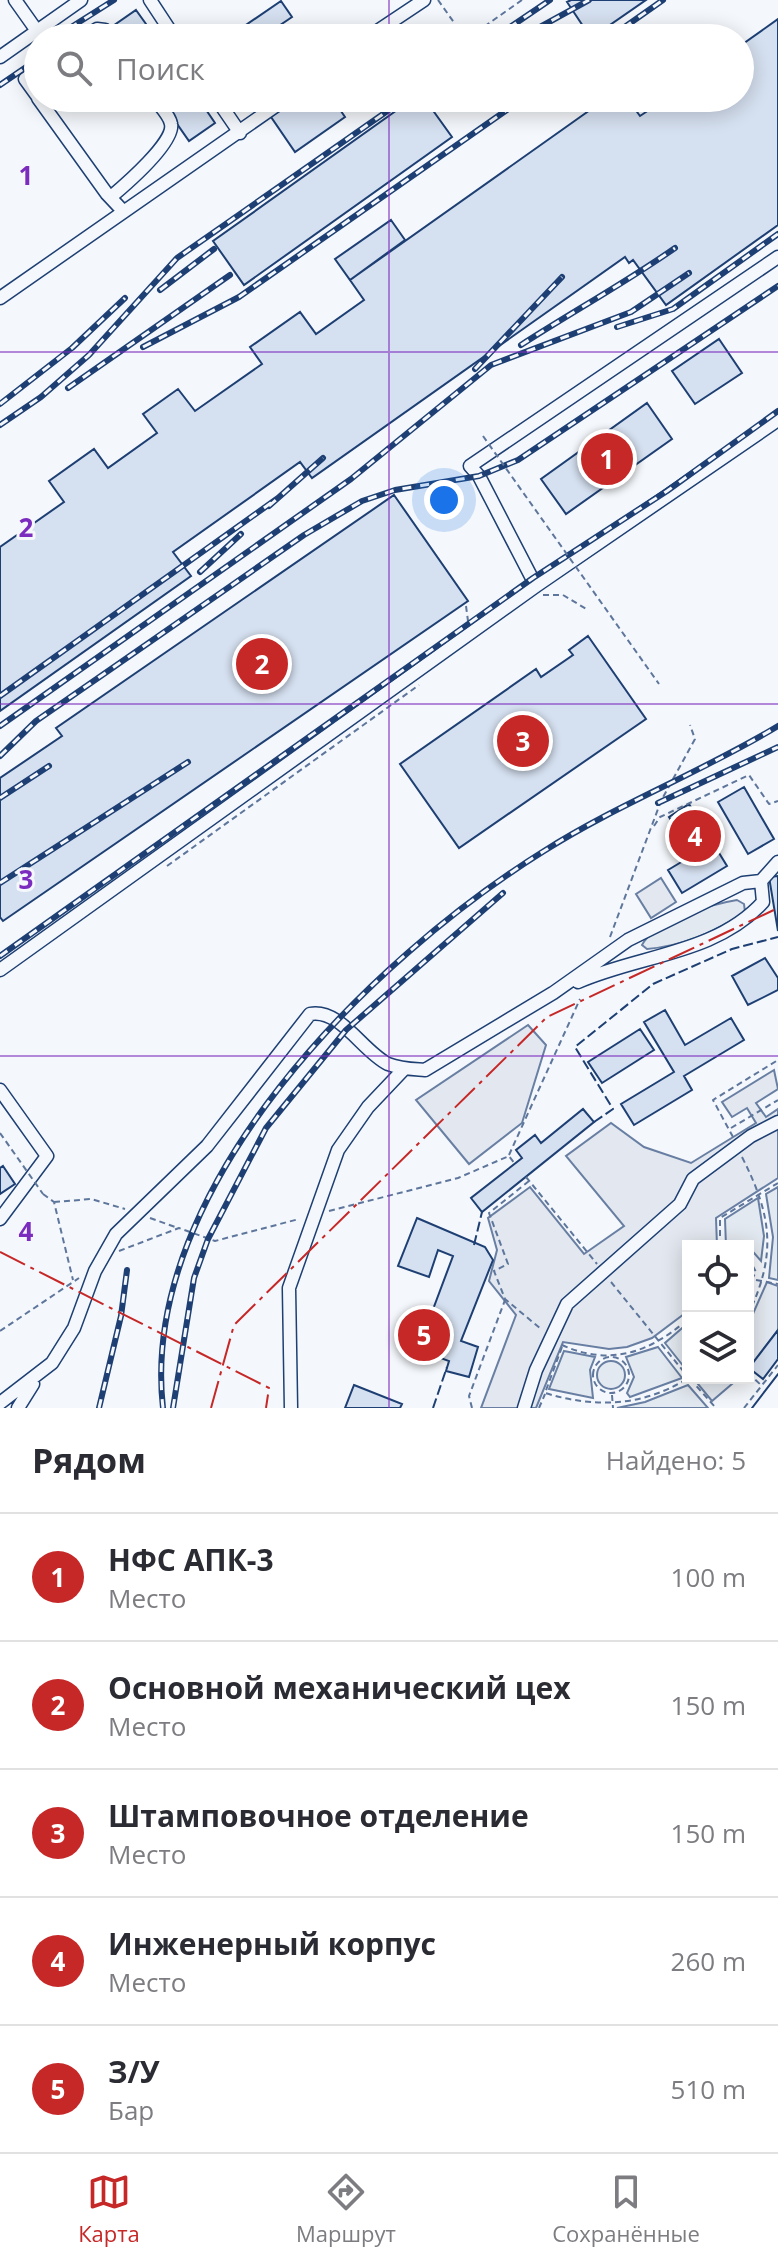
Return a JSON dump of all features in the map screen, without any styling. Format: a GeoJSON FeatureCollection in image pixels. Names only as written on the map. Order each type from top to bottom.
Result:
{"type":"FeatureCollection","features":[{"type":"Feature","properties":{"kind":"lane"},"geometry":{"type":"LineString","coordinates":[[15,0],[32,24]]}},
{"type":"Feature","properties":{"kind":"lane"},"geometry":{"type":"LineString","coordinates":[[47,24],[81,0]]}},
{"type":"Feature","properties":{"kind":"lane"},"geometry":{"type":"LineString","coordinates":[[150,0],[166,24]]}},
{"type":"Feature","properties":{"kind":"lane"},"geometry":{"type":"LineString","coordinates":[[388,24],[424,0]]}},
{"type":"Feature","properties":{"kind":"lane"},"geometry":{"type":"LineString","coordinates":[[0,57],[24,40]]}},
{"type":"Feature","properties":{"kind":"lane"},"geometry":{"type":"LineString","coordinates":[[48,112],[107,194],[123,211]]}},
{"type":"Feature","properties":{"kind":"lane"},"geometry":{"type":"LineString","coordinates":[[112,196],[141,171],[170,133],[171,122],[164,112]]}},
{"type":"Feature","properties":{"kind":"lane"},"geometry":{"type":"LineString","coordinates":[[226,112],[240,133]]}},
{"type":"Feature","properties":{"kind":"lane"},"geometry":{"type":"LineString","coordinates":[[0,298],[268,112]]}},
{"type":"Feature","properties":{"kind":"lane"},"geometry":{"type":"LineString","coordinates":[[540,591],[479,476],[470,466],[778,257]]}},
{"type":"Feature","properties":{"kind":"lane"},"geometry":{"type":"LineString","coordinates":[[0,970],[778,420]]}},
{"type":"Feature","properties":{"kind":"lane"},"geometry":{"type":"LineString","coordinates":[[0,1403],[52,1363],[74,1328],[105,1249],[137,1213],[207,1146],[310,1014],[319,1012],[337,1021],[374,1055],[404,1069],[425,1070],[441,1064],[553,993],[628,940],[743,883],[761,881],[778,862]]}},
{"type":"Feature","properties":{"kind":"lane"},"geometry":{"type":"LineString","coordinates":[[553,993],[602,971],[720,935],[748,918],[763,902],[761,881]]}},
{"type":"Feature","properties":{"kind":"lane"},"geometry":{"type":"LineString","coordinates":[[763,902],[778,903]]}},
{"type":"Feature","properties":{"kind":"lane"},"geometry":{"type":"LineString","coordinates":[[649,928],[669,906]]}},
{"type":"Feature","properties":{"kind":"lane"},"geometry":{"type":"LineString","coordinates":[[628,940],[637,962]]}},
{"type":"Feature","properties":{"kind":"lane"},"geometry":{"type":"LineString","coordinates":[[291,1408],[289,1288],[338,1150],[368,1107],[404,1069]]}},
{"type":"Feature","properties":{"kind":"lane"},"geometry":{"type":"LineString","coordinates":[[0,1090],[47,1156],[0,1219]]}},
{"type":"Feature","properties":{"kind":"lane"},"geometry":{"type":"LineString","coordinates":[[524,1408],[536,1370],[567,1304],[680,1204],[693,1179],[737,1146],[778,1122]]}},
{"type":"Feature","properties":{"kind":"lane"},"geometry":{"type":"LineString","coordinates":[[18,1408],[39,1375]]}},
{"type":"Feature","properties":{"kind":"path"},"geometry":{"type":"LineString","coordinates":[[438,0],[456,24]]}},
{"type":"Feature","properties":{"kind":"path"},"geometry":{"type":"LineString","coordinates":[[487,24],[522,0]]}},
{"type":"Feature","properties":{"kind":"path"},"geometry":{"type":"LineString","coordinates":[[483,436],[659,684]]}},
{"type":"Feature","properties":{"kind":"path"},"geometry":{"type":"LineString","coordinates":[[540,591],[563,595],[588,610]]}},
{"type":"Feature","properties":{"kind":"path"},"geometry":{"type":"LineString","coordinates":[[608,942],[661,801],[695,739],[690,725]]}},
{"type":"Feature","properties":{"kind":"path"},"geometry":{"type":"LineString","coordinates":[[651,830],[660,817],[749,775],[769,804],[778,801]]}},
{"type":"Feature","properties":{"kind":"path"},"geometry":{"type":"LineString","coordinates":[[208,1239],[215,1241],[458,1178],[509,1156],[580,999]]}},
{"type":"Feature","properties":{"kind":"path"},"geometry":{"type":"LineString","coordinates":[[749,1312],[763,1281],[769,1241],[761,1194],[713,1100],[778,1060]]}},
{"type":"Feature","properties":{"kind":"path"},"geometry":{"type":"LineString","coordinates":[[730,1129],[778,1100]]}},
{"type":"Feature","properties":{"kind":"path"},"geometry":{"type":"LineString","coordinates":[[0,1133],[43,1194],[54,1202],[73,1281]]}},
{"type":"Feature","properties":{"kind":"path"},"geometry":{"type":"LineString","coordinates":[[509,1156],[515,1164]]}},
{"type":"Feature","properties":{"kind":"path"},"geometry":{"type":"LineString","coordinates":[[529,1181],[489,1213],[508,1264],[494,1271],[505,1299],[562,1346],[580,1353],[608,1356],[619,1359],[629,1374],[621,1390],[603,1392],[593,1379],[598,1362],[608,1356],[636,1352],[660,1343],[682,1324]]}},
{"type":"Feature","properties":{"kind":"path"},"geometry":{"type":"LineString","coordinates":[[720,1240],[720,1218],[778,1183]]}},
{"type":"Feature","properties":{"kind":"path"},"geometry":{"type":"LineString","coordinates":[[54,1202],[91,1199],[179,1228]]}},
{"type":"Feature","properties":{"kind":"path"},"geometry":{"type":"LineString","coordinates":[[754,1263],[755,1279],[778,1284]]}},
{"type":"Feature","properties":{"kind":"path"},"geometry":{"type":"LineString","coordinates":[[472,1408],[469,1396],[505,1299]]}},
{"type":"Feature","properties":{"kind":"path"},"geometry":{"type":"LineString","coordinates":[[539,1408],[562,1346]]}},
{"type":"Feature","properties":{"kind":"path"},"geometry":{"type":"LineString","coordinates":[[744,1408],[778,1365]]}},
{"type":"Feature","properties":{"kind":"path"},"geometry":{"type":"LineString","coordinates":[[754,1379],[762,1387]]}},
{"type":"Feature","properties":{"kind":"path"},"geometry":{"type":"LineString","coordinates":[[545,1393],[577,1402],[613,1406],[643,1399],[682,1381]]}},
{"type":"Feature","properties":{"kind":"path"},"geometry":{"type":"LineString","coordinates":[[694,1384],[716,1408]]}},
{"type":"Feature","properties":{"kind":"path"},"geometry":{"type":"LineString","coordinates":[[612,1393],[613,1406]]}},
{"type":"Feature","properties":{"kind":"shaded area"},"geometry":{"type":"Polygon","coordinates":[[[661,878],[676,902],[651,918],[636,894],[661,878]]]}},
{"type":"Feature","properties":{"kind":"shaded area"},"geometry":{"type":"Polygon","coordinates":[[[737,900],[744,904],[745,912],[711,932],[661,947],[647,949],[642,945],[658,928],[671,921],[713,905],[737,900]]]}},
{"type":"Feature","properties":{"kind":"shaded area"},"geometry":{"type":"Polygon","coordinates":[[[528,1025],[546,1045],[522,1123],[469,1164],[416,1100],[528,1025]]]}},
{"type":"Feature","properties":{"kind":"shaded area"},"geometry":{"type":"Polygon","coordinates":[[[774,1070],[778,1089],[756,1103],[766,1117],[778,1109],[778,1178],[716,1218],[717,1240],[682,1240],[682,1316],[652,1338],[627,1347],[609,1349],[563,1342],[536,1408],[481,1408],[516,1315],[489,1281],[497,1250],[488,1218],[530,1187],[584,1254],[624,1226],[566,1156],[611,1123],[644,1147],[691,1163],[756,1123],[747,1108],[732,1117],[722,1102],[774,1070]]]}},
{"type":"Feature","properties":{"kind":"shaded area"},"geometry":{"type":"Polygon","coordinates":[[[778,1187],[778,1280],[769,1278],[773,1237],[766,1194],[778,1187]]]}},
{"type":"Feature","properties":{"kind":"shaded area"},"geometry":{"type":"Polygon","coordinates":[[[758,1198],[764,1236],[761,1261],[754,1253],[754,1240],[726,1240],[725,1219],[758,1198]]]}},
{"type":"Feature","properties":{"kind":"shaded area"},"geometry":{"type":"Polygon","coordinates":[[[767,1282],[778,1286],[778,1330],[754,1361],[754,1312],[767,1282]]]}},
{"type":"Feature","properties":{"kind":"shaded area"},"geometry":{"type":"Polygon","coordinates":[[[682,1328],[682,1364],[665,1343],[682,1328]]]}},
{"type":"Feature","properties":{"kind":"shaded area"},"geometry":{"type":"Polygon","coordinates":[[[658,1347],[682,1378],[630,1397],[627,1393],[634,1377],[626,1357],[658,1347]]]}},
{"type":"Feature","properties":{"kind":"shaded area"},"geometry":{"type":"Polygon","coordinates":[[[564,1351],[595,1357],[590,1370],[593,1398],[549,1389],[564,1351]]]}},
{"type":"Feature","properties":{"kind":"shaded area"},"geometry":{"type":"Polygon","coordinates":[[[611,1361],[621,1365],[625,1375],[621,1385],[611,1389],[601,1385],[597,1375],[601,1365],[611,1361]]]}},
{"type":"Feature","properties":{"kind":"shaded area"},"geometry":{"type":"Polygon","coordinates":[[[698,1384],[732,1384],[712,1401],[698,1384]]]}},
{"type":"Feature","properties":{"kind":"shaded area"},"geometry":{"type":"Polygon","coordinates":[[[688,1385],[708,1408],[617,1408],[645,1402],[688,1385]]]}},
{"type":"Feature","properties":{"kind":"building"},"geometry":{"type":"Polygon","coordinates":[[[646,0],[611,24],[582,24],[567,2],[646,0]]]}},
{"type":"Feature","properties":{"kind":"building"},"geometry":{"type":"Polygon","coordinates":[[[281,1],[292,17],[282,24],[247,24],[281,1]]]}},
{"type":"Feature","properties":{"kind":"building"},"geometry":{"type":"Polygon","coordinates":[[[136,10],[146,24],[116,24],[136,10]]]}},
{"type":"Feature","properties":{"kind":"building"},"geometry":{"type":"Polygon","coordinates":[[[778,19],[778,225],[666,305],[633,260],[629,263],[625,257],[312,478],[300,462],[173,552],[191,576],[0,711],[0,547],[64,502],[49,481],[94,449],[108,468],[157,433],[143,414],[178,389],[195,411],[262,364],[250,347],[300,312],[316,334],[364,300],[350,280],[587,112],[637,112],[640,116],[646,112],[754,112],[754,36],[778,19]]]}},
{"type":"Feature","properties":{"kind":"building"},"geometry":{"type":"Polygon","coordinates":[[[169,112],[208,112],[215,123],[189,141],[169,112]]]}},
{"type":"Feature","properties":{"kind":"building"},"geometry":{"type":"Polygon","coordinates":[[[342,112],[345,117],[295,152],[269,114],[342,112]]]}},
{"type":"Feature","properties":{"kind":"building"},"geometry":{"type":"Polygon","coordinates":[[[394,112],[434,112],[452,137],[244,285],[213,241],[394,112]]]}},
{"type":"Feature","properties":{"kind":"building"},"geometry":{"type":"Polygon","coordinates":[[[391,220],[405,240],[350,280],[335,259],[391,220]]]}},
{"type":"Feature","properties":{"kind":"building"},"geometry":{"type":"Polygon","coordinates":[[[719,339],[742,373],[695,404],[672,371],[719,339]]]}},
{"type":"Feature","properties":{"kind":"building"},"geometry":{"type":"Polygon","coordinates":[[[647,403],[672,439],[566,514],[541,479],[647,403]]]}},
{"type":"Feature","properties":{"kind":"building"},"geometry":{"type":"Polygon","coordinates":[[[394,495],[468,601],[3,921],[0,917],[0,778],[62,736],[56,728],[394,495]]]}},
{"type":"Feature","properties":{"kind":"building"},"geometry":{"type":"Polygon","coordinates":[[[588,636],[646,719],[459,848],[400,764],[536,669],[541,677],[573,655],[569,650],[588,636]]]}},
{"type":"Feature","properties":{"kind":"building"},"geometry":{"type":"Polygon","coordinates":[[[744,787],[774,839],[748,854],[718,802],[744,787]]]}},
{"type":"Feature","properties":{"kind":"building"},"geometry":{"type":"Polygon","coordinates":[[[689,804],[727,866],[682,893],[668,870],[693,855],[669,817],[689,804]]]}},
{"type":"Feature","properties":{"kind":"building"},"geometry":{"type":"Polygon","coordinates":[[[778,876],[778,931],[769,877],[778,876]]]}},
{"type":"Feature","properties":{"kind":"building"},"geometry":{"type":"Polygon","coordinates":[[[765,958],[778,978],[778,990],[748,1005],[732,976],[765,958]]]}},
{"type":"Feature","properties":{"kind":"building"},"geometry":{"type":"Polygon","coordinates":[[[665,1010],[685,1045],[731,1018],[744,1040],[684,1076],[692,1090],[634,1125],[621,1104],[674,1072],[644,1022],[665,1010]]]}},
{"type":"Feature","properties":{"kind":"building"},"geometry":{"type":"Polygon","coordinates":[[[640,1029],[654,1050],[602,1083],[588,1062],[640,1029]]]}},
{"type":"Feature","properties":{"kind":"building"},"geometry":{"type":"Polygon","coordinates":[[[583,1109],[594,1122],[482,1212],[471,1198],[522,1158],[516,1150],[535,1135],[541,1143],[583,1109]]]}},
{"type":"Feature","properties":{"kind":"building"},"geometry":{"type":"Polygon","coordinates":[[[3,1166],[15,1184],[0,1194],[0,1168],[3,1166]]]}},
{"type":"Feature","properties":{"kind":"building"},"geometry":{"type":"Polygon","coordinates":[[[417,1218],[485,1247],[493,1260],[461,1341],[478,1347],[469,1377],[446,1371],[449,1361],[403,1344],[411,1322],[426,1328],[453,1256],[438,1250],[429,1277],[398,1266],[417,1218]]]}},
{"type":"Feature","properties":{"kind":"building"},"geometry":{"type":"Polygon","coordinates":[[[778,1330],[778,1359],[763,1379],[754,1372],[754,1361],[778,1330]]]}},
{"type":"Feature","properties":{"kind":"building"},"geometry":{"type":"Polygon","coordinates":[[[354,1385],[402,1404],[400,1408],[345,1408],[354,1385]]]}},
{"type":"Feature","properties":{"kind":"tram line"},"geometry":{"type":"LineString","coordinates":[[752,1408],[778,1374]]}},
{"type":"Feature","properties":{"kind":"railway"},"geometry":{"type":"LineString","coordinates":[[76,24],[114,0]]}},
{"type":"Feature","properties":{"kind":"railway"},"geometry":{"type":"LineString","coordinates":[[515,24],[550,0]]}},
{"type":"Feature","properties":{"kind":"railway"},"geometry":{"type":"LineString","coordinates":[[545,24],[589,0]]}},
{"type":"Feature","properties":{"kind":"railway"},"geometry":{"type":"LineString","coordinates":[[629,24],[663,0]]}},
{"type":"Feature","properties":{"kind":"railway"},"geometry":{"type":"LineString","coordinates":[[0,85],[24,69]]}},
{"type":"Feature","properties":{"kind":"railway"},"geometry":{"type":"LineString","coordinates":[[0,425],[41,397],[89,355],[177,258],[386,112]]}},
{"type":"Feature","properties":{"kind":"railway"},"geometry":{"type":"LineString","coordinates":[[143,347],[239,297],[504,112]]}},
{"type":"Feature","properties":{"kind":"railway"},"geometry":{"type":"LineString","coordinates":[[617,327],[673,309],[778,234]]}},
{"type":"Feature","properties":{"kind":"railway"},"geometry":{"type":"LineString","coordinates":[[521,345],[675,248]]}},
{"type":"Feature","properties":{"kind":"railway"},"geometry":{"type":"LineString","coordinates":[[160,290],[214,249]]}},
{"type":"Feature","properties":{"kind":"railway"},"geometry":{"type":"LineString","coordinates":[[0,726],[351,479],[491,365],[631,312],[689,273]]}},
{"type":"Feature","properties":{"kind":"railway"},"geometry":{"type":"LineString","coordinates":[[68,388],[230,275]]}},
{"type":"Feature","properties":{"kind":"railway"},"geometry":{"type":"LineString","coordinates":[[475,369],[562,277]]}},
{"type":"Feature","properties":{"kind":"railway"},"geometry":{"type":"LineString","coordinates":[[0,756],[36,721],[304,535],[362,501],[395,490],[479,476],[518,460],[778,286]]}},
{"type":"Feature","properties":{"kind":"railway"},"geometry":{"type":"LineString","coordinates":[[0,404],[72,348],[125,298]]}},
{"type":"Feature","properties":{"kind":"railway"},"geometry":{"type":"LineString","coordinates":[[0,956],[533,578],[667,491],[778,411]]}},
{"type":"Feature","properties":{"kind":"railway"},"geometry":{"type":"LineString","coordinates":[[269,506],[323,458]]}},
{"type":"Feature","properties":{"kind":"railway"},"geometry":{"type":"LineString","coordinates":[[0,696],[278,498]]}},
{"type":"Feature","properties":{"kind":"railway"},"geometry":{"type":"LineString","coordinates":[[200,572],[241,534]]}},
{"type":"Feature","properties":{"kind":"railway"},"geometry":{"type":"LineString","coordinates":[[163,1408],[165,1325],[188,1243],[227,1163],[280,1087],[341,1016],[408,952],[477,897],[544,851],[778,726]]}},
{"type":"Feature","properties":{"kind":"railway"},"geometry":{"type":"LineString","coordinates":[[658,803],[778,747]]}},
{"type":"Feature","properties":{"kind":"railway"},"geometry":{"type":"LineString","coordinates":[[0,883],[188,762]]}},
{"type":"Feature","properties":{"kind":"railway"},"geometry":{"type":"LineString","coordinates":[[0,798],[49,766]]}},
{"type":"Feature","properties":{"kind":"railway"},"geometry":{"type":"LineString","coordinates":[[173,1408],[194,1278],[208,1239],[266,1128],[346,1030],[503,893]]}},
{"type":"Feature","properties":{"kind":"railway"},"geometry":{"type":"LineString","coordinates":[[99,1408],[121,1316],[127,1270]]}},
{"type":"Feature","properties":{"kind":"fence"},"geometry":{"type":"LineString","coordinates":[[594,1122],[613,1109],[575,1047],[653,984],[732,949],[778,937]]}},
{"type":"Feature","properties":{"kind":"fence"},"geometry":{"type":"LineString","coordinates":[[474,1245],[482,1212]]}},
{"type":"Feature","properties":{"kind":"fence"},"geometry":{"type":"LineString","coordinates":[[433,1408],[447,1367]]}},
{"type":"Feature","properties":{"kind":"power"},"geometry":{"type":"LineString","coordinates":[[211,1408],[234,1325],[547,1017],[778,908]]}},
{"type":"Feature","properties":{"kind":"power"},"geometry":{"type":"LineString","coordinates":[[0,1252],[269,1388],[266,1408]]}},
{"type":"Feature","properties":{"kind":"place","name":"НФС АПК-3"},"geometry":{"type":"Point","coordinates":[607,459]}},
{"type":"Feature","properties":{"kind":"place","name":"Основной механический цех"},"geometry":{"type":"Point","coordinates":[262,664]}},
{"type":"Feature","properties":{"kind":"place","name":"Штамповочное отделение"},"geometry":{"type":"Point","coordinates":[523,741]}},
{"type":"Feature","properties":{"kind":"place","name":"Инженерный корпус"},"geometry":{"type":"Point","coordinates":[695,836]}},
{"type":"Feature","properties":{"kind":"place","name":"З/У"},"geometry":{"type":"Point","coordinates":[424,1335]}}]}
